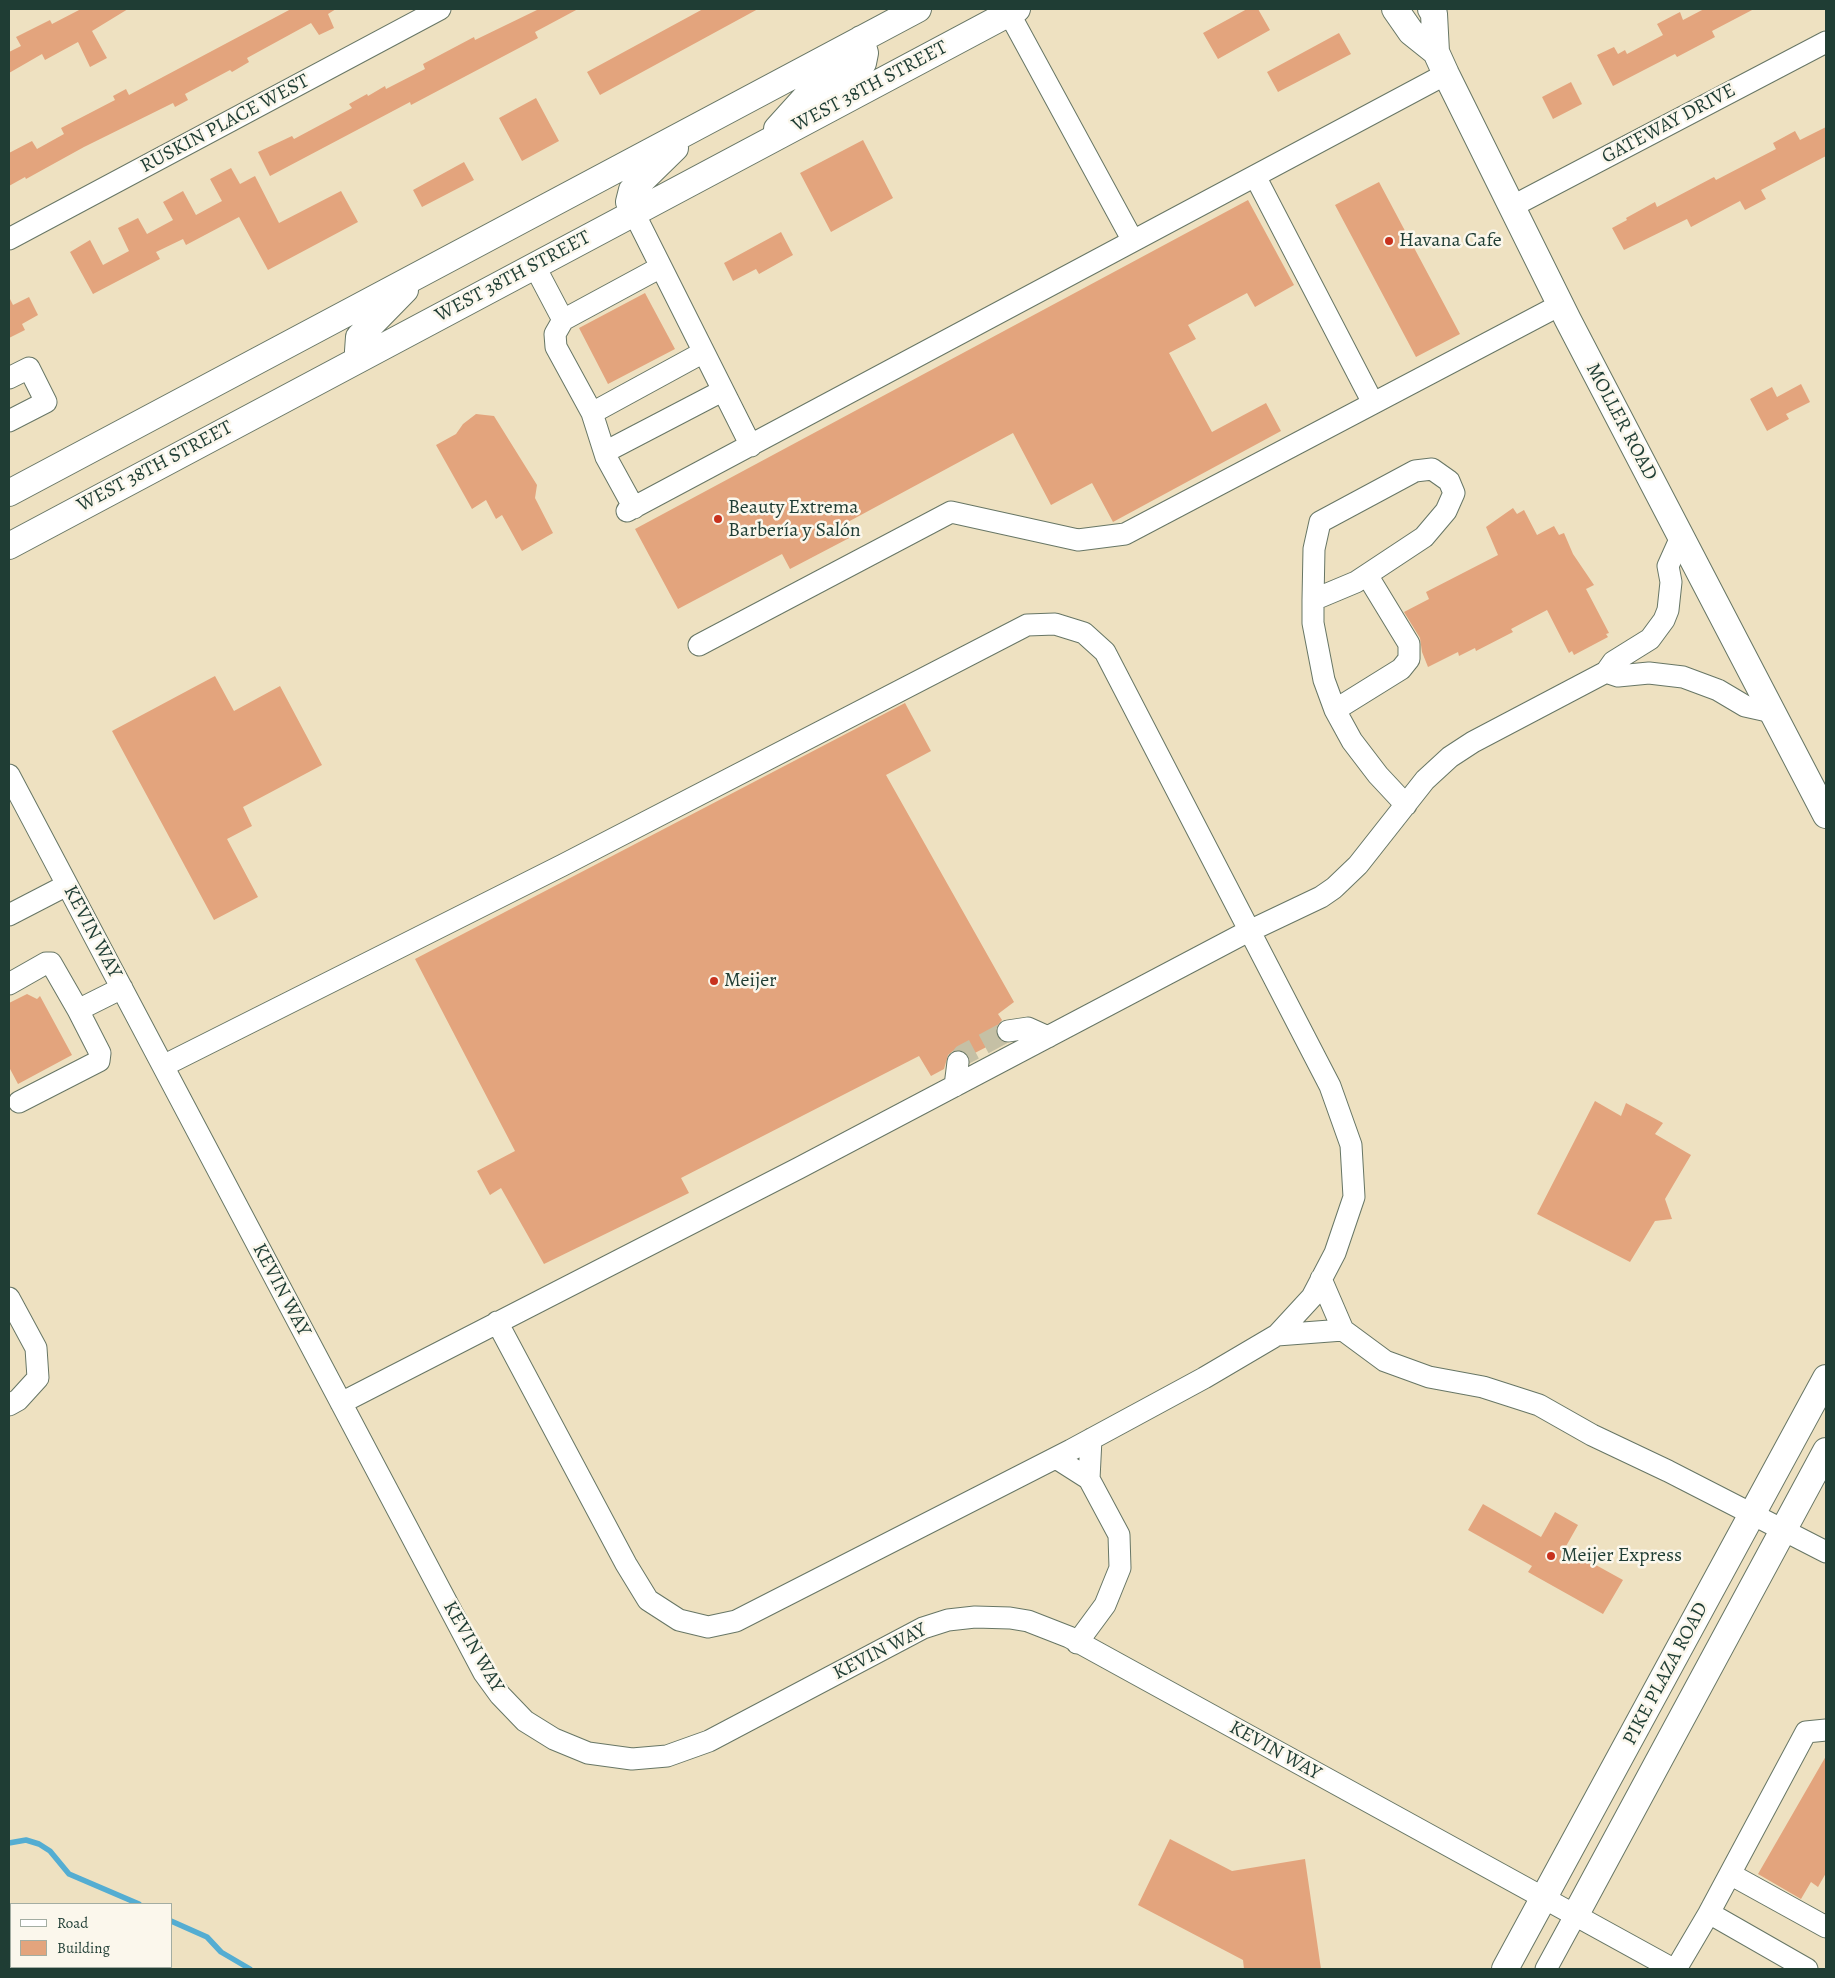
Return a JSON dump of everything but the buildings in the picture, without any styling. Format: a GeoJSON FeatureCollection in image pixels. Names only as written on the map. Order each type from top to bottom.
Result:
{"type":"FeatureCollection","features":[{"type":"Feature","properties":{"kind":"main road"},"geometry":{"type":"LineString","coordinates":[[9,493],[275,350],[416,278],[918,9]]}},
{"type":"Feature","properties":{"kind":"main road","name":"MOLLER ROAD"},"geometry":{"type":"LineString","coordinates":[[1395,9],[1411,32],[1441,63],[1513,206],[1560,305],[1826,815]]}},
{"type":"Feature","properties":{"kind":"main road","name":"MOLLER ROAD"},"geometry":{"type":"LineString","coordinates":[[1432,9],[1441,63]]}},
{"type":"Feature","properties":{"kind":"main road","name":"WEST 38TH STREET"},"geometry":{"type":"LineString","coordinates":[[9,546],[1013,11]]}},
{"type":"Feature","properties":{"kind":"main road"},"geometry":{"type":"LineString","coordinates":[[767,141],[805,98],[863,63],[866,53],[861,39]]}},
{"type":"Feature","properties":{"kind":"main road"},"geometry":{"type":"LineString","coordinates":[[634,213],[629,202],[632,190],[697,126]]}},
{"type":"Feature","properties":{"kind":"main road"},"geometry":{"type":"LineString","coordinates":[[361,358],[358,344],[362,334],[375,323],[416,278]]}},
{"type":"Feature","properties":{"kind":"main road","name":"PIKE PLAZA ROAD"},"geometry":{"type":"LineString","coordinates":[[1505,1969],[1826,1378]]}},
{"type":"Feature","properties":{"kind":"main road","name":"PIKE PLAZA ROAD"},"geometry":{"type":"LineString","coordinates":[[1576,1914],[1785,1531],[1826,1451]]}},
{"type":"Feature","properties":{"kind":"street","name":"RUSKIN PLACE WEST"},"geometry":{"type":"LineString","coordinates":[[9,239],[440,9]]}},
{"type":"Feature","properties":{"kind":"street"},"geometry":{"type":"LineString","coordinates":[[1013,11],[1133,241]]}},
{"type":"Feature","properties":{"kind":"street","name":"GATEWAY DRIVE"},"geometry":{"type":"LineString","coordinates":[[1513,206],[1826,42]]}},
{"type":"Feature","properties":{"kind":"street"},"geometry":{"type":"LineString","coordinates":[[661,267],[563,320],[555,334],[556,346],[592,412],[605,452],[630,509],[1255,176],[1441,63]]}},
{"type":"Feature","properties":{"kind":"street"},"geometry":{"type":"LineString","coordinates":[[1255,176],[1373,403]]}},
{"type":"Feature","properties":{"kind":"street"},"geometry":{"type":"LineString","coordinates":[[634,213],[702,353],[751,446]]}},
{"type":"Feature","properties":{"kind":"street"},"geometry":{"type":"LineString","coordinates":[[534,265],[563,320]]}},
{"type":"Feature","properties":{"kind":"street"},"geometry":{"type":"LineString","coordinates":[[699,645],[952,512],[1078,540],[1125,534],[1560,305]]}},
{"type":"Feature","properties":{"kind":"street"},"geometry":{"type":"LineString","coordinates":[[592,412],[702,353]]}},
{"type":"Feature","properties":{"kind":"street"},"geometry":{"type":"LineString","coordinates":[[9,378],[29,368],[46,402],[9,421]]}},
{"type":"Feature","properties":{"kind":"street"},"geometry":{"type":"LineString","coordinates":[[605,452],[722,391]]}},
{"type":"Feature","properties":{"kind":"street"},"geometry":{"type":"LineString","coordinates":[[1313,600],[1356,582],[1424,537],[1446,511],[1454,493],[1449,481],[1432,469],[1415,471],[1320,522],[1314,548],[1313,600],[1313,623],[1324,680],[1335,710],[1352,741],[1378,775],[1406,805]]}},
{"type":"Feature","properties":{"kind":"street"},"geometry":{"type":"LineString","coordinates":[[342,1404],[1251,931],[1321,897],[1334,888],[1358,865],[1438,767],[1461,749],[1606,672],[1613,662],[1650,639],[1664,620],[1670,599],[1671,582],[1668,566],[1681,538]]}},
{"type":"Feature","properties":{"kind":"street"},"geometry":{"type":"LineString","coordinates":[[1335,710],[1401,669],[1409,659],[1409,644],[1367,575]]}},
{"type":"Feature","properties":{"kind":"street"},"geometry":{"type":"LineString","coordinates":[[163,1066],[572,860],[1027,625],[1055,624],[1084,633],[1105,652],[1251,931],[1330,1086],[1351,1145],[1354,1197],[1335,1253],[1312,1297],[1277,1335],[1204,1378],[1056,1458],[736,1622],[708,1627],[679,1620],[648,1600],[626,1564],[497,1322]]}},
{"type":"Feature","properties":{"kind":"street"},"geometry":{"type":"LineString","coordinates":[[1606,672],[1618,676],[1649,673],[1683,676],[1718,690],[1745,706],[1772,712]]}},
{"type":"Feature","properties":{"kind":"street","name":"KEVIN WAY"},"geometry":{"type":"LineString","coordinates":[[9,775],[494,1688],[518,1715],[540,1731],[588,1753],[632,1759],[667,1756],[701,1745],[923,1628],[948,1620],[975,1617],[1010,1618],[1053,1630],[1078,1643],[1674,1969]]}},
{"type":"Feature","properties":{"kind":"street"},"geometry":{"type":"LineString","coordinates":[[12,907],[67,885]]}},
{"type":"Feature","properties":{"kind":"street"},"geometry":{"type":"LineString","coordinates":[[9,984],[46,963],[51,963],[100,1053],[99,1061],[19,1102]]}},
{"type":"Feature","properties":{"kind":"street"},"geometry":{"type":"LineString","coordinates":[[78,1010],[122,988]]}},
{"type":"Feature","properties":{"kind":"street"},"geometry":{"type":"LineString","coordinates":[[1008,1031],[1028,1028],[1048,1037]]}},
{"type":"Feature","properties":{"kind":"street"},"geometry":{"type":"LineString","coordinates":[[955,1086],[958,1062]]}},
{"type":"Feature","properties":{"kind":"street"},"geometry":{"type":"LineString","coordinates":[[1321,1279],[1343,1330],[1385,1361],[1429,1377],[1483,1387],[1539,1405],[1592,1436],[1753,1514],[1826,1552]]}},
{"type":"Feature","properties":{"kind":"street"},"geometry":{"type":"LineString","coordinates":[[9,1298],[36,1348],[38,1378],[18,1400],[9,1404]]}},
{"type":"Feature","properties":{"kind":"street"},"geometry":{"type":"LineString","coordinates":[[1277,1335],[1343,1330]]}},
{"type":"Feature","properties":{"kind":"street"},"geometry":{"type":"LineString","coordinates":[[1089,1479],[1091,1439]]}},
{"type":"Feature","properties":{"kind":"street"},"geometry":{"type":"LineString","coordinates":[[1056,1458],[1089,1479],[1119,1535],[1120,1568],[1105,1605],[1078,1643]]}},
{"type":"Feature","properties":{"kind":"street"},"geometry":{"type":"LineString","coordinates":[[1674,1969],[1709,1913],[1806,1732],[1826,1730]]}},
{"type":"Feature","properties":{"kind":"street"},"geometry":{"type":"LineString","coordinates":[[1730,1874],[1826,1927]]}},
{"type":"Feature","properties":{"kind":"street"},"geometry":{"type":"LineString","coordinates":[[1709,1913],[1808,1969]]}},
{"type":"Feature","properties":{"kind":"street","name":"PIKE PLAZA ROAD"},"geometry":{"type":"LineString","coordinates":[[1546,1969],[1576,1914]]}},
{"type":"Feature","properties":{"kind":"waterway"},"geometry":{"type":"LineString","coordinates":[[9,1843],[26,1840],[39,1844],[50,1851],[69,1874],[137,1903]]}},
{"type":"Feature","properties":{"kind":"waterway"},"geometry":{"type":"LineString","coordinates":[[172,1921],[207,1937],[221,1952],[250,1969]]}},
{"type":"Feature","properties":{"kind":"tunnel"},"geometry":{"type":"LineString","coordinates":[[958,1062],[963,1055],[1008,1031]]}},
{"type":"Feature","properties":{"kind":"place","name":"Havana Cafe"},"geometry":{"type":"Point","coordinates":[1389,241]}},
{"type":"Feature","properties":{"kind":"place","name":"Beauty Extrema Barbería y Salón"},"geometry":{"type":"Point","coordinates":[718,519]}},
{"type":"Feature","properties":{"kind":"place","name":"Meijer"},"geometry":{"type":"Point","coordinates":[714,981]}},
{"type":"Feature","properties":{"kind":"place","name":"Meijer Express"},"geometry":{"type":"Point","coordinates":[1551,1556]}}]}
